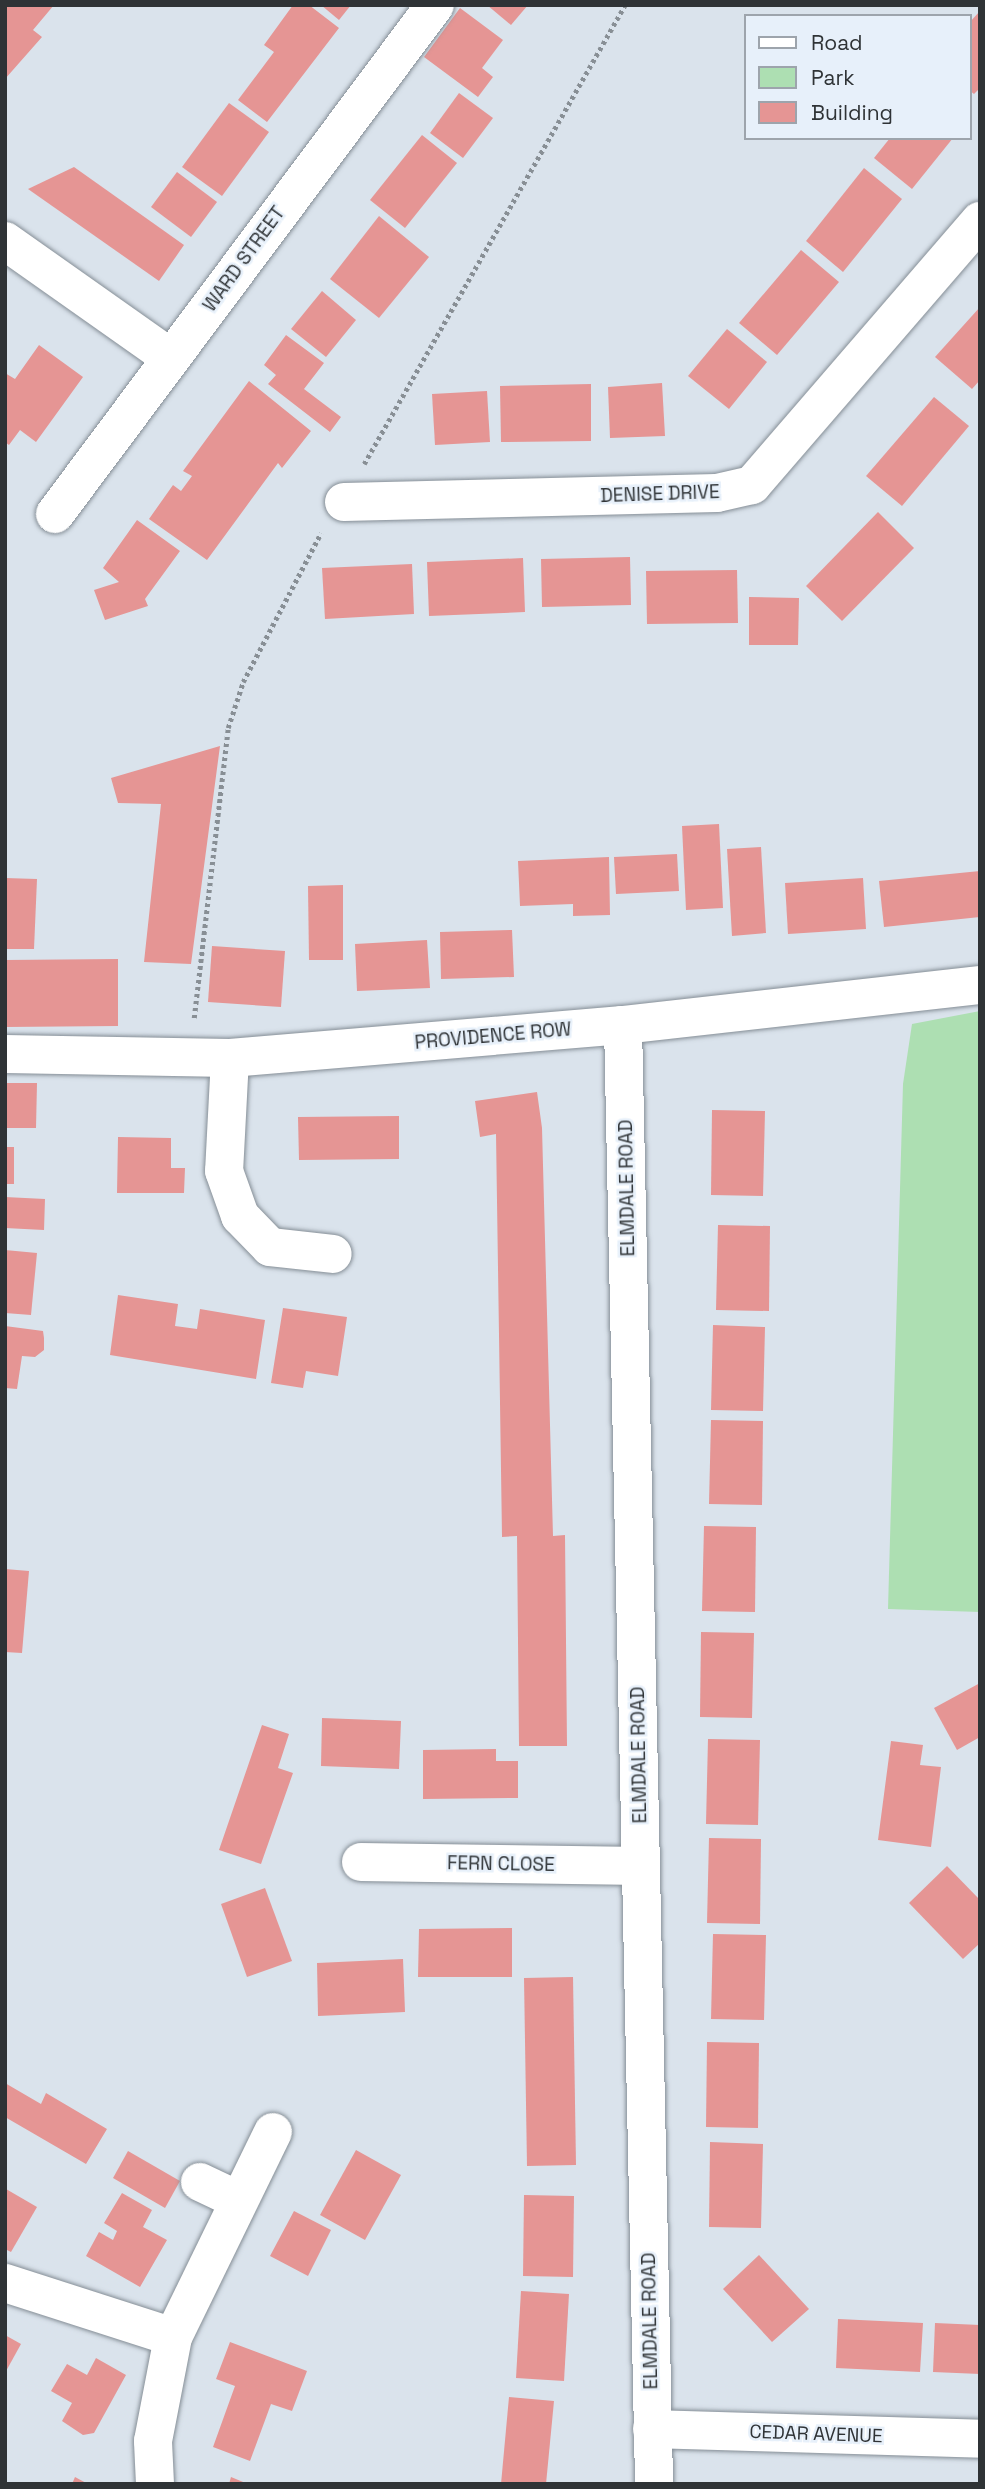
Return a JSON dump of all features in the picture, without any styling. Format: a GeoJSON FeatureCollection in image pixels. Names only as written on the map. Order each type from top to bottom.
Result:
{"type":"FeatureCollection","features":[{"type":"Feature","properties":{"kind":"street","name":"WARD STREET"},"geometry":{"type":"LineString","coordinates":[[55,513],[435,5]]}},
{"type":"Feature","properties":{"kind":"street","name":"DENISE DRIVE"},"geometry":{"type":"LineString","coordinates":[[344,502],[717,493],[752,485],[980,221]]}},
{"type":"Feature","properties":{"kind":"street"},"geometry":{"type":"LineString","coordinates":[[5,241],[172,358]]}},
{"type":"Feature","properties":{"kind":"street","name":"PROVIDENCE ROW"},"geometry":{"type":"LineString","coordinates":[[5,1054],[230,1058],[623,1025],[980,985]]}},
{"type":"Feature","properties":{"kind":"street","name":"ELMDALE ROAD"},"geometry":{"type":"LineString","coordinates":[[623,1025],[654,2484]]}},
{"type":"Feature","properties":{"kind":"street"},"geometry":{"type":"LineString","coordinates":[[230,1058],[224,1171],[240,1216],[270,1247],[333,1254]]}},
{"type":"Feature","properties":{"kind":"street","name":"FERN CLOSE"},"geometry":{"type":"LineString","coordinates":[[361,1862],[641,1866]]}},
{"type":"Feature","properties":{"kind":"street"},"geometry":{"type":"LineString","coordinates":[[155,2484],[153,2441],[173,2337],[273,2133]]}},
{"type":"Feature","properties":{"kind":"street"},"geometry":{"type":"LineString","coordinates":[[200,2182],[238,2200]]}},
{"type":"Feature","properties":{"kind":"street"},"geometry":{"type":"LineString","coordinates":[[5,2283],[173,2337]]}},
{"type":"Feature","properties":{"kind":"street","name":"CEDAR AVENUE"},"geometry":{"type":"LineString","coordinates":[[652,2429],[980,2439]]}},
{"type":"Feature","properties":{"kind":"green space"},"geometry":{"type":"Polygon","coordinates":[[[980,1011],[980,1612],[888,1609],[903,1084],[912,1024],[980,1011]]]}},
{"type":"Feature","properties":{"kind":"building"},"geometry":{"type":"Polygon","coordinates":[[[5,5],[54,5],[33,30],[42,37],[5,79],[5,5]]]}},
{"type":"Feature","properties":{"kind":"building"},"geometry":{"type":"Polygon","coordinates":[[[293,5],[309,5],[339,28],[267,122],[238,100],[274,52],[264,45],[293,5]]]}},
{"type":"Feature","properties":{"kind":"building"},"geometry":{"type":"Polygon","coordinates":[[[321,5],[351,5],[339,20],[321,5]]]}},
{"type":"Feature","properties":{"kind":"building"},"geometry":{"type":"Polygon","coordinates":[[[487,5],[528,5],[511,25],[487,5]]]}},
{"type":"Feature","properties":{"kind":"building"},"geometry":{"type":"Polygon","coordinates":[[[460,8],[503,40],[482,68],[493,77],[478,97],[424,57],[460,8]]]}},
{"type":"Feature","properties":{"kind":"building"},"geometry":{"type":"Polygon","coordinates":[[[980,11],[980,88],[974,94],[971,92],[971,21],[980,11]]]}},
{"type":"Feature","properties":{"kind":"building"},"geometry":{"type":"Polygon","coordinates":[[[459,93],[493,118],[463,158],[430,133],[459,93]]]}},
{"type":"Feature","properties":{"kind":"building"},"geometry":{"type":"Polygon","coordinates":[[[229,103],[269,132],[222,196],[182,167],[229,103]]]}},
{"type":"Feature","properties":{"kind":"building"},"geometry":{"type":"Polygon","coordinates":[[[422,135],[457,163],[405,228],[370,200],[422,135]]]}},
{"type":"Feature","properties":{"kind":"building"},"geometry":{"type":"Polygon","coordinates":[[[888,140],[951,140],[912,189],[874,158],[888,140]]]}},
{"type":"Feature","properties":{"kind":"building"},"geometry":{"type":"Polygon","coordinates":[[[74,167],[184,245],[159,281],[28,189],[74,167]]]}},
{"type":"Feature","properties":{"kind":"building"},"geometry":{"type":"Polygon","coordinates":[[[864,168],[902,199],[843,272],[806,241],[864,168]]]}},
{"type":"Feature","properties":{"kind":"building"},"geometry":{"type":"Polygon","coordinates":[[[177,172],[217,202],[191,237],[151,207],[177,172]]]}},
{"type":"Feature","properties":{"kind":"building"},"geometry":{"type":"Polygon","coordinates":[[[379,216],[429,257],[379,318],[330,279],[379,216]]]}},
{"type":"Feature","properties":{"kind":"building"},"geometry":{"type":"Polygon","coordinates":[[[801,250],[839,282],[777,355],[739,323],[801,250]]]}},
{"type":"Feature","properties":{"kind":"building"},"geometry":{"type":"Polygon","coordinates":[[[322,291],[356,320],[326,357],[291,329],[322,291]]]}},
{"type":"Feature","properties":{"kind":"building"},"geometry":{"type":"Polygon","coordinates":[[[980,307],[980,380],[972,389],[935,357],[980,307]]]}},
{"type":"Feature","properties":{"kind":"building"},"geometry":{"type":"Polygon","coordinates":[[[727,329],[767,362],[729,409],[688,376],[727,329]]]}},
{"type":"Feature","properties":{"kind":"building"},"geometry":{"type":"Polygon","coordinates":[[[286,335],[324,363],[304,389],[341,417],[330,432],[268,384],[276,375],[264,365],[286,335]]]}},
{"type":"Feature","properties":{"kind":"building"},"geometry":{"type":"Polygon","coordinates":[[[39,345],[83,377],[36,442],[20,430],[9,445],[5,442],[5,373],[15,379],[39,345]]]}},
{"type":"Feature","properties":{"kind":"building"},"geometry":{"type":"Polygon","coordinates":[[[249,381],[311,431],[282,468],[278,463],[207,560],[149,519],[173,485],[181,491],[192,476],[183,471],[249,381]]]}},
{"type":"Feature","properties":{"kind":"building"},"geometry":{"type":"Polygon","coordinates":[[[662,383],[665,436],[610,438],[608,387],[662,383]]]}},
{"type":"Feature","properties":{"kind":"building"},"geometry":{"type":"Polygon","coordinates":[[[591,384],[591,441],[501,442],[500,386],[591,384]]]}},
{"type":"Feature","properties":{"kind":"building"},"geometry":{"type":"Polygon","coordinates":[[[487,391],[490,442],[435,445],[432,394],[487,391]]]}},
{"type":"Feature","properties":{"kind":"building"},"geometry":{"type":"Polygon","coordinates":[[[934,397],[969,426],[902,506],[866,476],[934,397]]]}},
{"type":"Feature","properties":{"kind":"building"},"geometry":{"type":"Polygon","coordinates":[[[878,512],[914,548],[842,621],[806,586],[878,512]]]}},
{"type":"Feature","properties":{"kind":"building"},"geometry":{"type":"Polygon","coordinates":[[[137,520],[180,551],[145,599],[148,606],[105,620],[94,590],[119,582],[103,568],[137,520]]]}},
{"type":"Feature","properties":{"kind":"building"},"geometry":{"type":"Polygon","coordinates":[[[630,557],[631,605],[542,607],[541,559],[630,557]]]}},
{"type":"Feature","properties":{"kind":"building"},"geometry":{"type":"Polygon","coordinates":[[[523,558],[525,612],[429,616],[427,562],[523,558]]]}},
{"type":"Feature","properties":{"kind":"building"},"geometry":{"type":"Polygon","coordinates":[[[412,564],[414,614],[325,619],[322,568],[412,564]]]}},
{"type":"Feature","properties":{"kind":"building"},"geometry":{"type":"Polygon","coordinates":[[[737,570],[738,623],[647,624],[646,571],[737,570]]]}},
{"type":"Feature","properties":{"kind":"building"},"geometry":{"type":"Polygon","coordinates":[[[749,597],[799,598],[798,645],[749,645],[749,597]]]}},
{"type":"Feature","properties":{"kind":"building"},"geometry":{"type":"Polygon","coordinates":[[[220,746],[191,964],[144,962],[161,804],[118,803],[111,778],[220,746]]]}},
{"type":"Feature","properties":{"kind":"building"},"geometry":{"type":"Polygon","coordinates":[[[719,824],[723,908],[686,910],[682,826],[719,824]]]}},
{"type":"Feature","properties":{"kind":"building"},"geometry":{"type":"Polygon","coordinates":[[[761,847],[766,933],[732,936],[727,849],[761,847]]]}},
{"type":"Feature","properties":{"kind":"building"},"geometry":{"type":"Polygon","coordinates":[[[677,854],[679,891],[616,894],[614,857],[677,854]]]}},
{"type":"Feature","properties":{"kind":"building"},"geometry":{"type":"Polygon","coordinates":[[[609,857],[610,915],[573,916],[573,904],[520,906],[518,861],[609,857]]]}},
{"type":"Feature","properties":{"kind":"building"},"geometry":{"type":"Polygon","coordinates":[[[980,871],[980,917],[884,927],[879,881],[980,871]]]}},
{"type":"Feature","properties":{"kind":"building"},"geometry":{"type":"Polygon","coordinates":[[[5,878],[37,879],[34,949],[5,949],[5,878]]]}},
{"type":"Feature","properties":{"kind":"building"},"geometry":{"type":"Polygon","coordinates":[[[863,878],[866,929],[788,934],[785,883],[863,878]]]}},
{"type":"Feature","properties":{"kind":"building"},"geometry":{"type":"Polygon","coordinates":[[[343,885],[343,960],[309,960],[308,886],[343,885]]]}},
{"type":"Feature","properties":{"kind":"building"},"geometry":{"type":"Polygon","coordinates":[[[512,930],[514,977],[441,979],[440,932],[512,930]]]}},
{"type":"Feature","properties":{"kind":"building"},"geometry":{"type":"Polygon","coordinates":[[[427,940],[430,988],[357,991],[355,944],[427,940]]]}},
{"type":"Feature","properties":{"kind":"building"},"geometry":{"type":"Polygon","coordinates":[[[212,946],[285,951],[281,1007],[208,1002],[212,946]]]}},
{"type":"Feature","properties":{"kind":"building"},"geometry":{"type":"Polygon","coordinates":[[[118,959],[118,1026],[5,1027],[5,960],[118,959]]]}},
{"type":"Feature","properties":{"kind":"building"},"geometry":{"type":"Polygon","coordinates":[[[5,1083],[37,1083],[36,1128],[5,1128],[5,1083]]]}},
{"type":"Feature","properties":{"kind":"building"},"geometry":{"type":"Polygon","coordinates":[[[537,1092],[542,1128],[553,1536],[565,1535],[567,1746],[519,1746],[517,1536],[502,1537],[496,1134],[480,1137],[475,1101],[537,1092]]]}},
{"type":"Feature","properties":{"kind":"building"},"geometry":{"type":"Polygon","coordinates":[[[712,1110],[765,1111],[763,1196],[711,1195],[712,1110]]]}},
{"type":"Feature","properties":{"kind":"building"},"geometry":{"type":"Polygon","coordinates":[[[399,1116],[399,1159],[299,1160],[298,1117],[399,1116]]]}},
{"type":"Feature","properties":{"kind":"building"},"geometry":{"type":"Polygon","coordinates":[[[118,1137],[171,1138],[171,1168],[185,1168],[184,1193],[117,1193],[118,1137]]]}},
{"type":"Feature","properties":{"kind":"building"},"geometry":{"type":"Polygon","coordinates":[[[5,1147],[14,1147],[14,1184],[5,1184],[5,1147]]]}},
{"type":"Feature","properties":{"kind":"building"},"geometry":{"type":"Polygon","coordinates":[[[5,1197],[45,1199],[44,1230],[5,1228],[5,1197]]]}},
{"type":"Feature","properties":{"kind":"building"},"geometry":{"type":"Polygon","coordinates":[[[718,1225],[770,1226],[769,1311],[716,1310],[718,1225]]]}},
{"type":"Feature","properties":{"kind":"building"},"geometry":{"type":"Polygon","coordinates":[[[5,1250],[37,1253],[31,1315],[5,1313],[5,1250]]]}},
{"type":"Feature","properties":{"kind":"building"},"geometry":{"type":"Polygon","coordinates":[[[118,1295],[178,1304],[175,1326],[197,1329],[200,1309],[265,1320],[256,1379],[110,1355],[118,1295]]]}},
{"type":"Feature","properties":{"kind":"building"},"geometry":{"type":"Polygon","coordinates":[[[283,1308],[347,1317],[338,1376],[306,1371],[303,1388],[271,1383],[283,1308]]]}},
{"type":"Feature","properties":{"kind":"building"},"geometry":{"type":"Polygon","coordinates":[[[713,1325],[765,1327],[763,1411],[711,1410],[713,1325]]]}},
{"type":"Feature","properties":{"kind":"building"},"geometry":{"type":"Polygon","coordinates":[[[5,1326],[43,1331],[44,1350],[35,1357],[22,1356],[17,1389],[5,1388],[5,1326]]]}},
{"type":"Feature","properties":{"kind":"building"},"geometry":{"type":"Polygon","coordinates":[[[711,1420],[763,1421],[762,1505],[709,1504],[711,1420]]]}},
{"type":"Feature","properties":{"kind":"building"},"geometry":{"type":"Polygon","coordinates":[[[704,1526],[756,1527],[755,1612],[702,1611],[704,1526]]]}},
{"type":"Feature","properties":{"kind":"building"},"geometry":{"type":"Polygon","coordinates":[[[5,1569],[29,1571],[22,1653],[5,1652],[5,1569]]]}},
{"type":"Feature","properties":{"kind":"building"},"geometry":{"type":"Polygon","coordinates":[[[701,1632],[754,1633],[752,1718],[700,1717],[701,1632]]]}},
{"type":"Feature","properties":{"kind":"building"},"geometry":{"type":"Polygon","coordinates":[[[980,1683],[980,1737],[957,1750],[934,1708],[980,1683]]]}},
{"type":"Feature","properties":{"kind":"building"},"geometry":{"type":"Polygon","coordinates":[[[322,1718],[401,1721],[399,1769],[321,1766],[322,1718]]]}},
{"type":"Feature","properties":{"kind":"building"},"geometry":{"type":"Polygon","coordinates":[[[262,1725],[289,1734],[278,1768],[293,1773],[261,1864],[219,1850],[262,1725]]]}},
{"type":"Feature","properties":{"kind":"building"},"geometry":{"type":"Polygon","coordinates":[[[708,1739],[760,1740],[758,1825],[706,1824],[708,1739]]]}},
{"type":"Feature","properties":{"kind":"building"},"geometry":{"type":"Polygon","coordinates":[[[891,1741],[923,1745],[920,1765],[941,1767],[931,1847],[878,1840],[891,1741]]]}},
{"type":"Feature","properties":{"kind":"building"},"geometry":{"type":"Polygon","coordinates":[[[496,1749],[496,1761],[518,1761],[518,1798],[423,1799],[423,1750],[496,1749]]]}},
{"type":"Feature","properties":{"kind":"building"},"geometry":{"type":"Polygon","coordinates":[[[709,1838],[761,1839],[760,1924],[707,1923],[709,1838]]]}},
{"type":"Feature","properties":{"kind":"building"},"geometry":{"type":"Polygon","coordinates":[[[947,1866],[980,1900],[980,1943],[963,1959],[909,1903],[947,1866]]]}},
{"type":"Feature","properties":{"kind":"building"},"geometry":{"type":"Polygon","coordinates":[[[265,1888],[292,1961],[247,1977],[221,1904],[265,1888]]]}},
{"type":"Feature","properties":{"kind":"building"},"geometry":{"type":"Polygon","coordinates":[[[512,1928],[512,1977],[418,1977],[419,1929],[512,1928]]]}},
{"type":"Feature","properties":{"kind":"building"},"geometry":{"type":"Polygon","coordinates":[[[713,1934],[766,1935],[764,2020],[711,2019],[713,1934]]]}},
{"type":"Feature","properties":{"kind":"building"},"geometry":{"type":"Polygon","coordinates":[[[403,1959],[405,2012],[318,2016],[317,1963],[403,1959]]]}},
{"type":"Feature","properties":{"kind":"building"},"geometry":{"type":"Polygon","coordinates":[[[573,1977],[576,2165],[527,2166],[524,1978],[573,1977]]]}},
{"type":"Feature","properties":{"kind":"building"},"geometry":{"type":"Polygon","coordinates":[[[707,2042],[759,2043],[758,2128],[706,2127],[707,2042]]]}},
{"type":"Feature","properties":{"kind":"building"},"geometry":{"type":"Polygon","coordinates":[[[5,2083],[41,2104],[46,2093],[107,2129],[86,2164],[5,2117],[5,2083]]]}},
{"type":"Feature","properties":{"kind":"building"},"geometry":{"type":"Polygon","coordinates":[[[710,2142],[763,2144],[761,2228],[709,2227],[710,2142]]]}},
{"type":"Feature","properties":{"kind":"building"},"geometry":{"type":"Polygon","coordinates":[[[356,2150],[401,2175],[365,2240],[320,2215],[356,2150]]]}},
{"type":"Feature","properties":{"kind":"building"},"geometry":{"type":"Polygon","coordinates":[[[128,2151],[180,2181],[165,2208],[113,2178],[128,2151]]]}},
{"type":"Feature","properties":{"kind":"building"},"geometry":{"type":"Polygon","coordinates":[[[6,2189],[37,2207],[11,2252],[5,2249],[6,2189]]]}},
{"type":"Feature","properties":{"kind":"building"},"geometry":{"type":"Polygon","coordinates":[[[122,2193],[152,2210],[143,2227],[167,2240],[140,2287],[86,2256],[99,2232],[113,2240],[117,2231],[104,2223],[122,2193]]]}},
{"type":"Feature","properties":{"kind":"building"},"geometry":{"type":"Polygon","coordinates":[[[524,2195],[574,2196],[573,2277],[523,2276],[524,2195]]]}},
{"type":"Feature","properties":{"kind":"building"},"geometry":{"type":"Polygon","coordinates":[[[294,2211],[331,2230],[308,2276],[270,2256],[294,2211]]]}},
{"type":"Feature","properties":{"kind":"building"},"geometry":{"type":"Polygon","coordinates":[[[759,2255],[809,2309],[772,2342],[723,2289],[759,2255]]]}},
{"type":"Feature","properties":{"kind":"building"},"geometry":{"type":"Polygon","coordinates":[[[521,2291],[569,2294],[564,2381],[516,2378],[521,2291]]]}},
{"type":"Feature","properties":{"kind":"building"},"geometry":{"type":"Polygon","coordinates":[[[838,2319],[923,2323],[920,2372],[836,2368],[838,2319]]]}},
{"type":"Feature","properties":{"kind":"building"},"geometry":{"type":"Polygon","coordinates":[[[935,2323],[980,2325],[980,2374],[933,2372],[935,2323]]]}},
{"type":"Feature","properties":{"kind":"building"},"geometry":{"type":"Polygon","coordinates":[[[5,2335],[21,2344],[5,2373],[5,2335]]]}},
{"type":"Feature","properties":{"kind":"building"},"geometry":{"type":"Polygon","coordinates":[[[230,2342],[307,2371],[292,2411],[271,2404],[250,2461],[213,2447],[235,2386],[216,2379],[230,2342]]]}},
{"type":"Feature","properties":{"kind":"building"},"geometry":{"type":"Polygon","coordinates":[[[96,2358],[126,2375],[94,2433],[83,2435],[62,2421],[72,2403],[51,2391],[67,2364],[87,2375],[96,2358]]]}},
{"type":"Feature","properties":{"kind":"building"},"geometry":{"type":"Polygon","coordinates":[[[509,2397],[554,2401],[546,2484],[501,2484],[509,2397]]]}},
{"type":"Feature","properties":{"kind":"building"},"geometry":{"type":"Polygon","coordinates":[[[75,2477],[88,2484],[72,2484],[75,2477]]]}},
{"type":"Feature","properties":{"kind":"building"},"geometry":{"type":"Polygon","coordinates":[[[231,2477],[248,2484],[229,2484],[231,2477]]]}}]}
